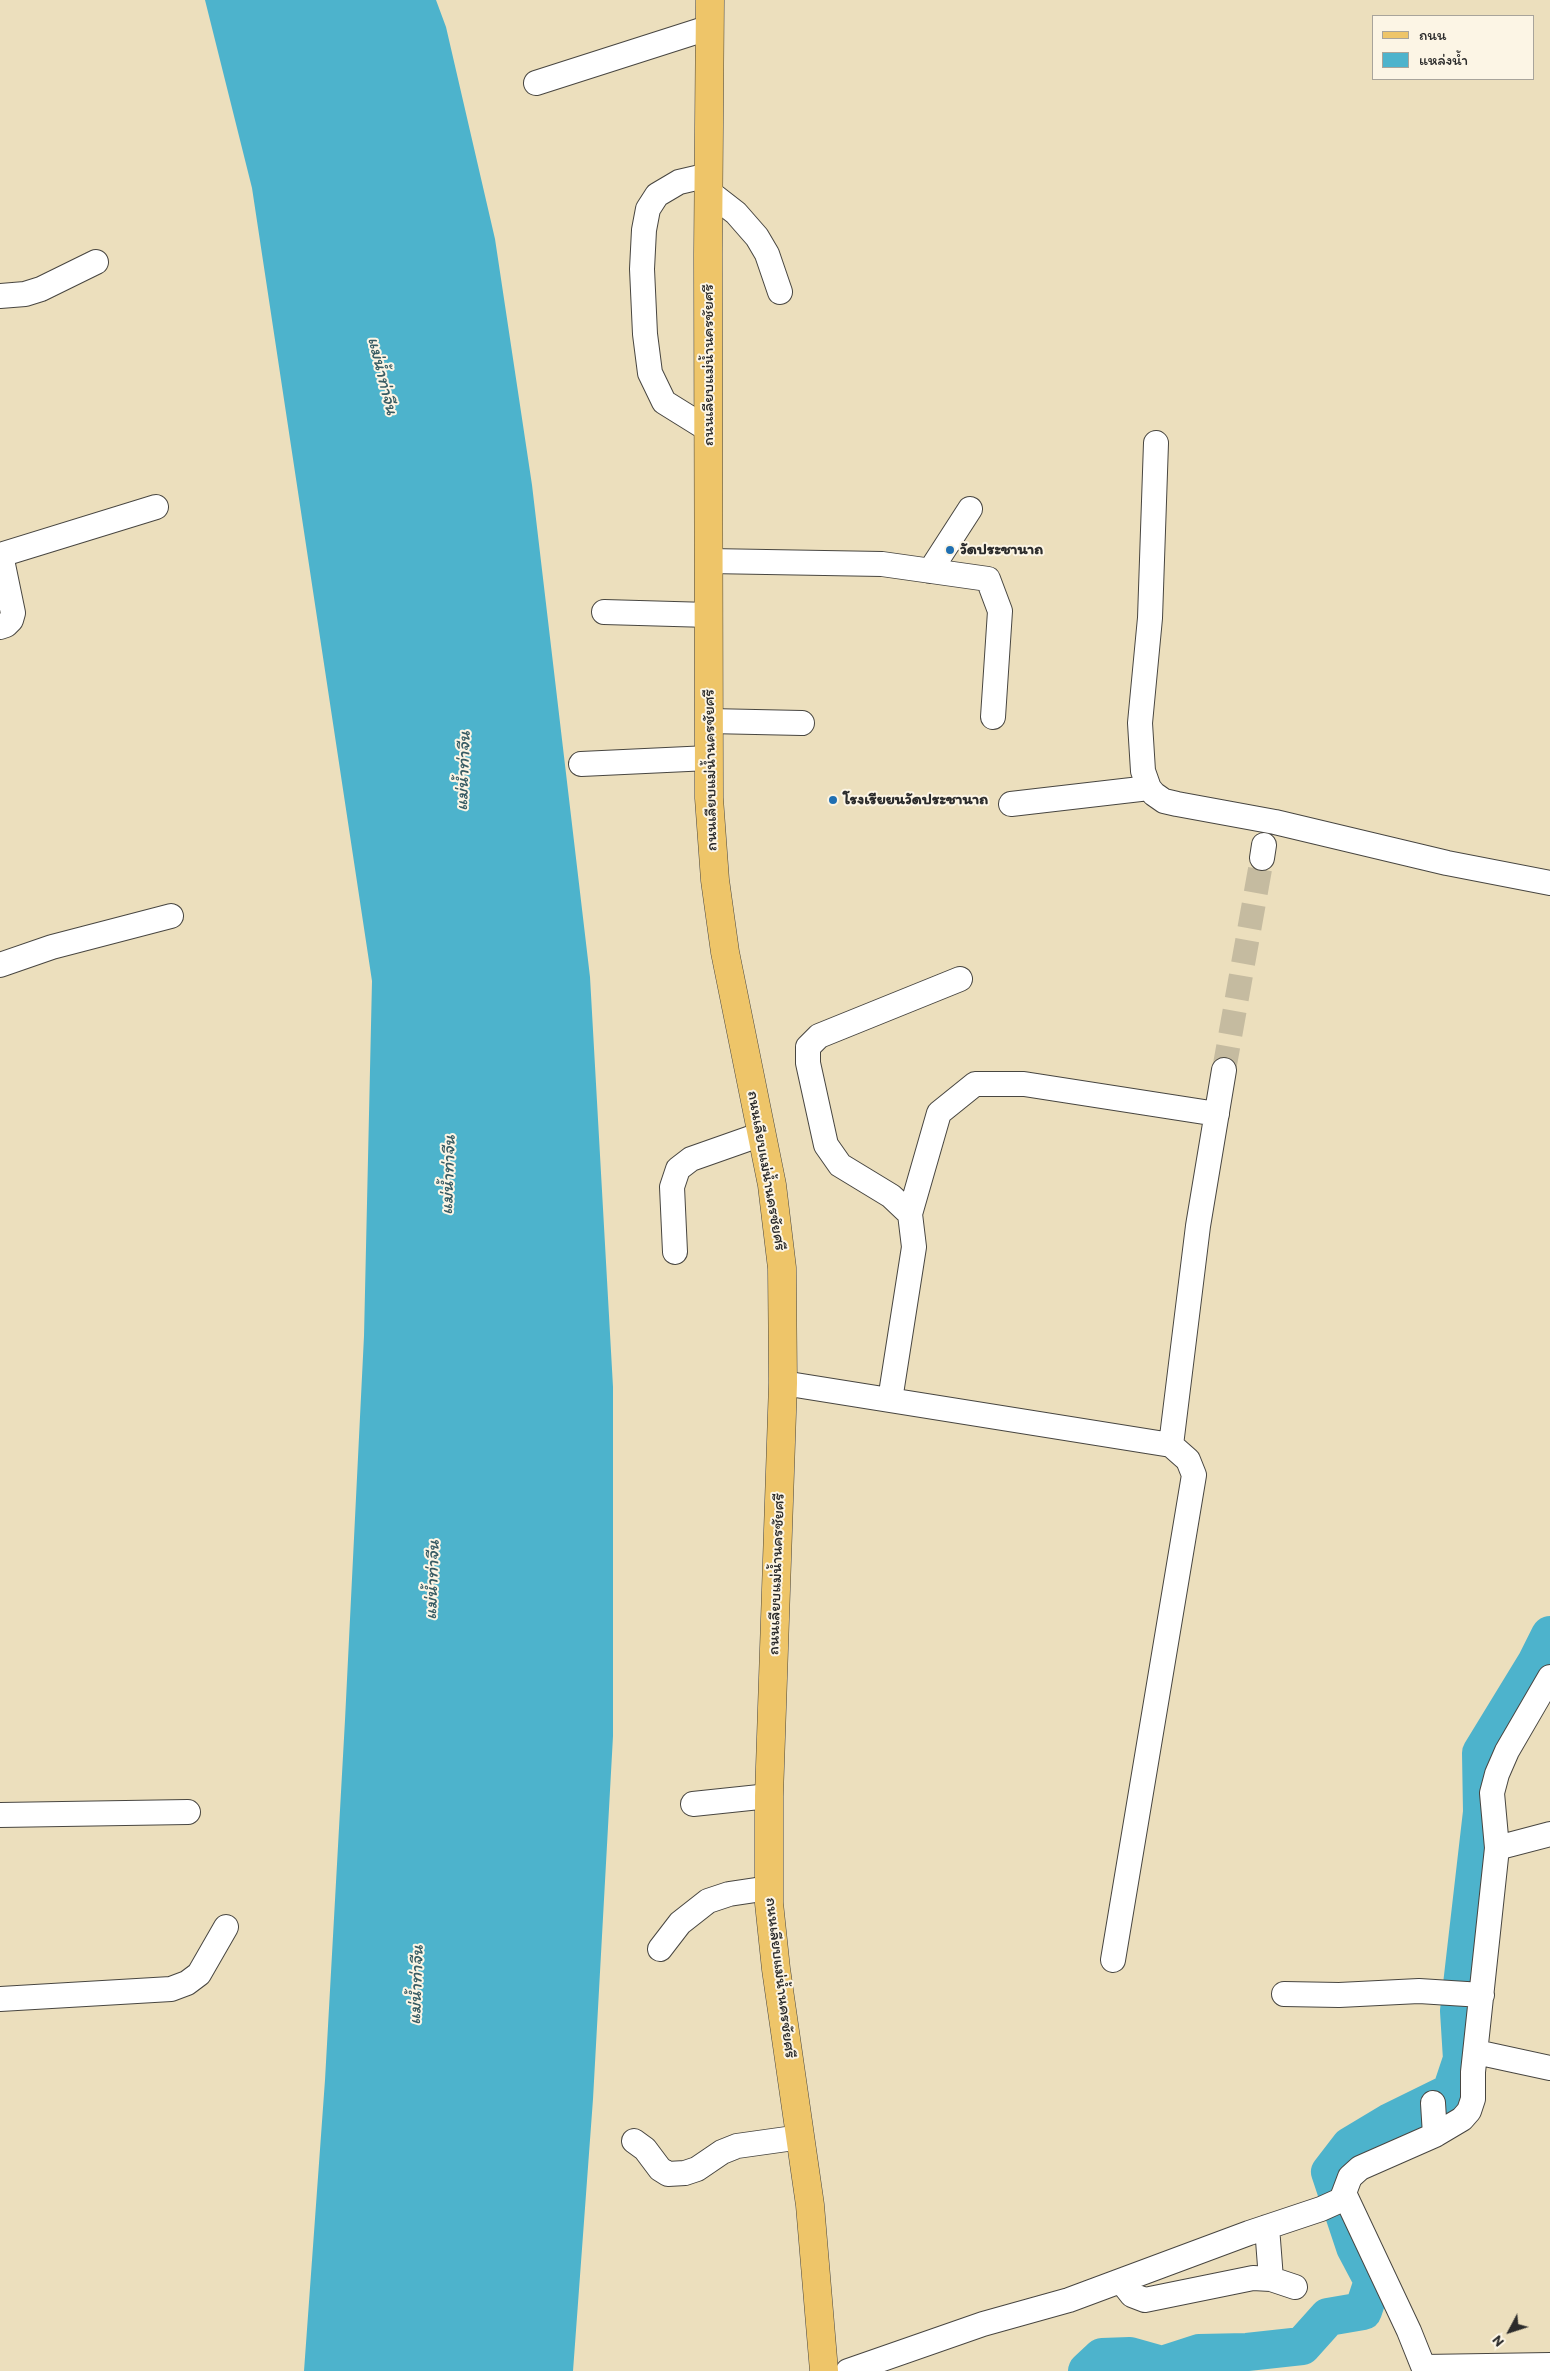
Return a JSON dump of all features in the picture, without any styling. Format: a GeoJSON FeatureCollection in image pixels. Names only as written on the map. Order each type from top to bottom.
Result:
{"type":"FeatureCollection","features":[{"type":"Feature","properties":{"kind":"main road","name":"ถนนเลียบแม่น้ำนครชัยศรี"},"geometry":{"type":"LineString","coordinates":[[710,0],[709,798],[715,880],[725,952],[772,1185],[782,1268],[783,1383],[769,1796],[769,1888],[776,1969],[810,2205],[824,2371]]}},
{"type":"Feature","properties":{"kind":"street"},"geometry":{"type":"LineString","coordinates":[[536,83],[711,27]]}},
{"type":"Feature","properties":{"kind":"street"},"geometry":{"type":"LineString","coordinates":[[709,430],[664,402],[650,373],[645,334],[642,269],[644,230],[648,209],[657,195],[679,182],[709,184],[757,237],[766,254],[780,292]]}},
{"type":"Feature","properties":{"kind":"street"},"geometry":{"type":"LineString","coordinates":[[0,296],[25,294],[41,289],[96,262]]}},
{"type":"Feature","properties":{"kind":"street"},"geometry":{"type":"LineString","coordinates":[[1156,443],[1150,618],[1140,723],[1143,771],[1149,788],[1164,801],[1275,822],[1447,863],[1550,883]]}},
{"type":"Feature","properties":{"kind":"street"},"geometry":{"type":"LineString","coordinates":[[0,626],[12,620],[13,613],[0,555],[156,507]]}},
{"type":"Feature","properties":{"kind":"street"},"geometry":{"type":"LineString","coordinates":[[930,571],[970,509]]}},
{"type":"Feature","properties":{"kind":"street"},"geometry":{"type":"LineString","coordinates":[[709,562],[882,564],[988,579],[997,598],[1000,611],[993,717]]}},
{"type":"Feature","properties":{"kind":"street"},"geometry":{"type":"LineString","coordinates":[[604,612],[709,615]]}},
{"type":"Feature","properties":{"kind":"street"},"geometry":{"type":"LineString","coordinates":[[709,721],[802,723]]}},
{"type":"Feature","properties":{"kind":"street"},"geometry":{"type":"LineString","coordinates":[[581,764],[709,758]]}},
{"type":"Feature","properties":{"kind":"street"},"geometry":{"type":"LineString","coordinates":[[1011,804],[1149,788]]}},
{"type":"Feature","properties":{"kind":"street"},"geometry":{"type":"LineString","coordinates":[[0,965],[52,947],[171,916]]}},
{"type":"Feature","properties":{"kind":"street"},"geometry":{"type":"LineString","coordinates":[[910,1214],[891,1196],[840,1165],[826,1145],[808,1063],[808,1047],[818,1036],[960,979]]}},
{"type":"Feature","properties":{"kind":"street"},"geometry":{"type":"LineString","coordinates":[[1171,1445],[1198,1226],[1224,1070]]}},
{"type":"Feature","properties":{"kind":"street"},"geometry":{"type":"LineString","coordinates":[[890,1400],[914,1247],[910,1214],[939,1113],[975,1084],[1024,1084],[1218,1114]]}},
{"type":"Feature","properties":{"kind":"street"},"geometry":{"type":"LineString","coordinates":[[675,1252],[672,1187],[678,1169],[691,1159],[762,1134]]}},
{"type":"Feature","properties":{"kind":"street"},"geometry":{"type":"LineString","coordinates":[[783,1383],[1171,1445],[1188,1460],[1194,1475],[1113,1960]]}},
{"type":"Feature","properties":{"kind":"street"},"geometry":{"type":"LineString","coordinates":[[848,2371],[983,2324],[1069,2300],[1336,2201],[1350,2177],[1360,2168],[1434,2119],[1462,2119],[1469,2111],[1473,2099],[1476,2052],[1476,1994],[1498,1848],[1494,1830],[1492,1793],[1497,1774],[1507,1751],[1550,1677]]}},
{"type":"Feature","properties":{"kind":"street"},"geometry":{"type":"LineString","coordinates":[[693,1804],[769,1796]]}},
{"type":"Feature","properties":{"kind":"street"},"geometry":{"type":"LineString","coordinates":[[0,1815],[188,1812]]}},
{"type":"Feature","properties":{"kind":"street"},"geometry":{"type":"LineString","coordinates":[[1498,1848],[1550,1834]]}},
{"type":"Feature","properties":{"kind":"street"},"geometry":{"type":"LineString","coordinates":[[660,1949],[680,1923],[708,1901],[729,1894],[769,1888]]}},
{"type":"Feature","properties":{"kind":"street"},"geometry":{"type":"LineString","coordinates":[[0,1999],[171,1989],[187,1983],[199,1974],[226,1927]]}},
{"type":"Feature","properties":{"kind":"street"},"geometry":{"type":"LineString","coordinates":[[1284,1994],[1430,1991],[1476,1994]]}},
{"type":"Feature","properties":{"kind":"street"},"geometry":{"type":"LineString","coordinates":[[1476,2052],[1550,2068]]}},
{"type":"Feature","properties":{"kind":"street"},"geometry":{"type":"LineString","coordinates":[[634,2141],[645,2149],[660,2170],[668,2174],[685,2173],[697,2169],[722,2152],[737,2146],[801,2137]]}},
{"type":"Feature","properties":{"kind":"street"},"geometry":{"type":"LineString","coordinates":[[1336,2201],[1424,2369],[1550,2365]]}},
{"type":"Feature","properties":{"kind":"street"},"geometry":{"type":"LineString","coordinates":[[1267,2227],[1271,2278]]}},
{"type":"Feature","properties":{"kind":"street"},"geometry":{"type":"LineString","coordinates":[[1197,2252],[1211,2286]]}},
{"type":"Feature","properties":{"kind":"street"},"geometry":{"type":"LineString","coordinates":[[1121,2281],[1132,2295],[1144,2300],[1253,2278],[1271,2278],[1295,2287]]}},
{"type":"Feature","properties":{"kind":"water","name":"แม่น้ำท่าจีน"},"geometry":{"type":"Polygon","coordinates":[[[205,0],[436,0],[446,27],[495,239],[532,485],[590,977],[613,1387],[613,1736],[593,2099],[573,2371],[304,2371],[325,2080],[364,1336],[372,981],[252,188],[205,0]]]}},
{"type":"Feature","properties":{"kind":"waterway"},"geometry":{"type":"LineString","coordinates":[[1087,2371],[1102,2357],[1130,2356],[1162,2365],[1199,2353],[1247,2352],[1302,2346],[1328,2317],[1363,2311],[1373,2281],[1355,2247],[1330,2172],[1350,2146],[1390,2122],[1451,2092],[1462,2059],[1459,2011],[1482,1812],[1481,1753],[1536,1663],[1550,1635]]}},
{"type":"Feature","properties":{"kind":"tunnel"},"geometry":{"type":"LineString","coordinates":[[1224,1070],[1262,858]]}},
{"type":"Feature","properties":{"kind":"place","name":"วัดประชานาถ"},"geometry":{"type":"Point","coordinates":[950,550]}},
{"type":"Feature","properties":{"kind":"place","name":"โรงเรียยนวัดประชานาถ"},"geometry":{"type":"Point","coordinates":[833,800]}}]}
